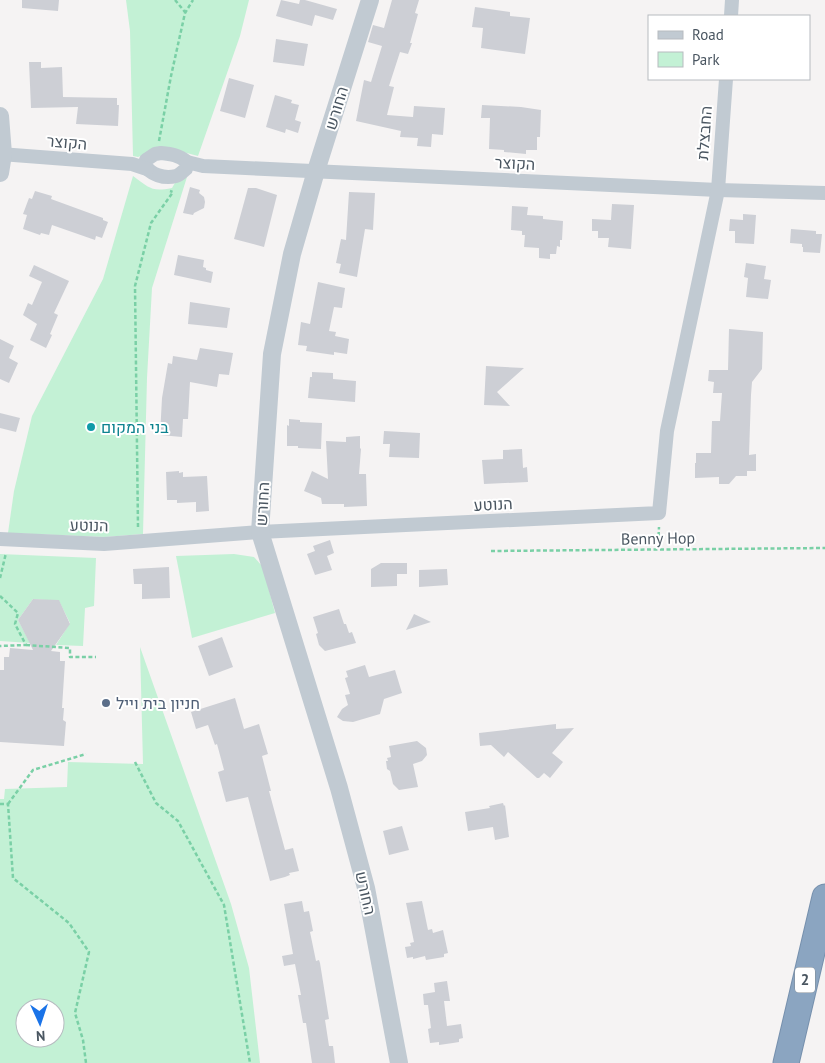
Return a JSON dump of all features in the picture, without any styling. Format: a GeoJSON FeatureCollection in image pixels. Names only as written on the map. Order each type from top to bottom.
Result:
{"type":"FeatureCollection","features":[{"type":"Feature","properties":{"kind":"highway","name":"2"},"geometry":{"type":"LineString","coordinates":[[786,1063],[825,897]]}},
{"type":"Feature","properties":{"kind":"street","name":"החורש"},"geometry":{"type":"LineString","coordinates":[[370,0],[292,254],[272,354],[260,532],[339,788],[366,888],[399,1063]]}},
{"type":"Feature","properties":{"kind":"street"},"geometry":{"type":"LineString","coordinates":[[731,15],[732,0]]}},
{"type":"Feature","properties":{"kind":"street","name":"החבצלת"},"geometry":{"type":"LineString","coordinates":[[718,190],[726,80]]}},
{"type":"Feature","properties":{"kind":"street"},"geometry":{"type":"LineString","coordinates":[[0,116],[0,173]]}},
{"type":"Feature","properties":{"kind":"street"},"geometry":{"type":"LineString","coordinates":[[149,161],[161,153],[176,155],[187,165]]}},
{"type":"Feature","properties":{"kind":"street","name":"הקוצר"},"geometry":{"type":"LineString","coordinates":[[1,154],[132,164],[149,161],[156,174],[169,177],[177,176],[187,165],[825,194]]}},
{"type":"Feature","properties":{"kind":"street"},"geometry":{"type":"LineString","coordinates":[[659,513],[667,430],[718,190]]}},
{"type":"Feature","properties":{"kind":"street","name":"הנוטע"},"geometry":{"type":"LineString","coordinates":[[5,540],[104,544],[260,532],[659,513]]}},
{"type":"Feature","properties":{"kind":"path"},"geometry":{"type":"LineString","coordinates":[[175,0],[185,13]]}},
{"type":"Feature","properties":{"kind":"path"},"geometry":{"type":"LineString","coordinates":[[149,161],[158,145],[185,13],[193,0]]}},
{"type":"Feature","properties":{"kind":"path"},"geometry":{"type":"LineString","coordinates":[[138,541],[135,286],[151,222],[172,192],[164,189]]}},
{"type":"Feature","properties":{"kind":"path"},"geometry":{"type":"LineString","coordinates":[[658,549],[659,513]]}},
{"type":"Feature","properties":{"kind":"path"},"geometry":{"type":"LineString","coordinates":[[0,578],[5,540]]}},
{"type":"Feature","properties":{"kind":"path","name":"Benny Hop"},"geometry":{"type":"LineString","coordinates":[[491,551],[825,548]]}},
{"type":"Feature","properties":{"kind":"path"},"geometry":{"type":"LineString","coordinates":[[0,596],[18,613],[16,624],[26,646]]}},
{"type":"Feature","properties":{"kind":"path"},"geometry":{"type":"LineString","coordinates":[[0,646],[70,648],[70,656],[96,656]]}},
{"type":"Feature","properties":{"kind":"path"},"geometry":{"type":"LineString","coordinates":[[86,754],[34,770],[8,804],[13,878],[69,923],[88,952],[75,1013],[83,1040],[86,1063]]}},
{"type":"Feature","properties":{"kind":"path"},"geometry":{"type":"LineString","coordinates":[[135,762],[156,802],[178,821],[224,905],[250,1063]]}},
{"type":"Feature","properties":{"kind":"path"},"geometry":{"type":"LineString","coordinates":[[0,804],[8,804]]}},
{"type":"Feature","properties":{"kind":"green space"},"geometry":{"type":"Polygon","coordinates":[[[126,0],[249,0],[240,36],[198,156],[183,152],[133,156],[130,31],[126,0]]]}},
{"type":"Feature","properties":{"kind":"green space"},"geometry":{"type":"Polygon","coordinates":[[[133,176],[147,186],[159,190],[172,188],[176,181],[187,177],[152,288],[147,378],[143,534],[105,537],[8,533],[14,491],[32,416],[103,279],[133,176]]]}},
{"type":"Feature","properties":{"kind":"green space"},"geometry":{"type":"Polygon","coordinates":[[[0,554],[96,558],[94,606],[85,608],[83,646],[56,645],[70,623],[59,601],[33,599],[18,620],[30,643],[0,641],[0,554]]]}},
{"type":"Feature","properties":{"kind":"green space"},"geometry":{"type":"Polygon","coordinates":[[[234,554],[254,557],[263,567],[275,613],[192,638],[176,556],[234,554]]]}},
{"type":"Feature","properties":{"kind":"green space"},"geometry":{"type":"Polygon","coordinates":[[[140,647],[231,904],[249,968],[260,1063],[0,1063],[0,799],[4,799],[5,789],[67,787],[68,762],[143,764],[140,647]]]}},
{"type":"Feature","properties":{"kind":"building"},"geometry":{"type":"Polygon","coordinates":[[[22,0],[59,0],[58,11],[22,8],[22,0]]]}},
{"type":"Feature","properties":{"kind":"building"},"geometry":{"type":"Polygon","coordinates":[[[281,0],[299,4],[300,0],[305,0],[337,9],[333,20],[315,15],[312,26],[276,16],[281,0]]]}},
{"type":"Feature","properties":{"kind":"building"},"geometry":{"type":"Polygon","coordinates":[[[392,0],[419,0],[415,13],[418,14],[410,43],[412,43],[408,54],[400,52],[389,86],[394,87],[387,115],[413,117],[414,106],[445,108],[443,135],[432,134],[431,147],[417,146],[418,138],[400,137],[401,131],[356,121],[364,80],[371,82],[382,46],[368,42],[373,25],[384,28],[392,0]]]}},
{"type":"Feature","properties":{"kind":"building"},"geometry":{"type":"Polygon","coordinates":[[[475,7],[510,12],[510,16],[530,18],[525,54],[481,48],[483,28],[472,27],[475,7]]]}},
{"type":"Feature","properties":{"kind":"building"},"geometry":{"type":"Polygon","coordinates":[[[276,39],[308,44],[304,66],[273,62],[276,39]]]}},
{"type":"Feature","properties":{"kind":"building"},"geometry":{"type":"Polygon","coordinates":[[[29,62],[41,62],[41,68],[62,67],[63,97],[117,98],[117,105],[119,105],[118,126],[76,124],[78,107],[31,108],[29,62]]]}},
{"type":"Feature","properties":{"kind":"building"},"geometry":{"type":"Polygon","coordinates":[[[229,78],[254,85],[245,118],[220,111],[229,78]]]}},
{"type":"Feature","properties":{"kind":"building"},"geometry":{"type":"Polygon","coordinates":[[[275,95],[292,100],[291,103],[299,105],[295,120],[301,122],[298,133],[286,129],[285,133],[266,127],[275,95]]]}},
{"type":"Feature","properties":{"kind":"building"},"geometry":{"type":"Polygon","coordinates":[[[482,105],[541,110],[540,137],[537,137],[537,150],[526,150],[526,154],[489,149],[490,118],[481,118],[482,105]]]}},
{"type":"Feature","properties":{"kind":"building"},"geometry":{"type":"Polygon","coordinates":[[[190,187],[200,190],[199,193],[204,197],[205,202],[204,208],[193,215],[183,213],[190,187]]]}},
{"type":"Feature","properties":{"kind":"building"},"geometry":{"type":"Polygon","coordinates":[[[248,188],[256,188],[277,195],[264,247],[234,239],[248,188]]]}},
{"type":"Feature","properties":{"kind":"building"},"geometry":{"type":"Polygon","coordinates":[[[35,191],[52,196],[51,199],[103,218],[103,220],[108,222],[102,238],[96,236],[95,240],[52,225],[49,235],[41,233],[40,235],[23,229],[27,215],[23,214],[29,198],[32,199],[35,191]]]}},
{"type":"Feature","properties":{"kind":"building"},"geometry":{"type":"Polygon","coordinates":[[[349,192],[375,193],[373,230],[365,229],[357,277],[339,273],[341,264],[336,263],[341,239],[346,240],[349,192]]]}},
{"type":"Feature","properties":{"kind":"building"},"geometry":{"type":"Polygon","coordinates":[[[612,204],[634,205],[631,249],[608,247],[609,238],[598,238],[598,231],[592,231],[592,219],[611,220],[612,204]]]}},
{"type":"Feature","properties":{"kind":"building"},"geometry":{"type":"Polygon","coordinates":[[[512,206],[528,207],[527,215],[543,216],[543,219],[563,221],[560,247],[557,246],[556,254],[550,254],[550,259],[539,258],[539,248],[524,247],[525,235],[522,235],[522,231],[511,230],[512,206]]]}},
{"type":"Feature","properties":{"kind":"building"},"geometry":{"type":"Polygon","coordinates":[[[743,214],[756,215],[754,244],[735,243],[735,231],[729,231],[730,219],[743,220],[743,214]]]}},
{"type":"Feature","properties":{"kind":"building"},"geometry":{"type":"Polygon","coordinates":[[[791,229],[816,231],[816,234],[822,234],[820,253],[803,252],[802,244],[790,243],[791,229]]]}},
{"type":"Feature","properties":{"kind":"building"},"geometry":{"type":"Polygon","coordinates":[[[178,255],[204,260],[203,267],[213,272],[211,283],[174,275],[178,255]]]}},
{"type":"Feature","properties":{"kind":"building"},"geometry":{"type":"Polygon","coordinates":[[[746,263],[766,266],[764,279],[771,280],[768,299],[746,297],[748,278],[744,277],[746,263]]]}},
{"type":"Feature","properties":{"kind":"building"},"geometry":{"type":"Polygon","coordinates":[[[34,265],[69,281],[54,313],[58,315],[46,348],[30,340],[37,324],[23,315],[28,303],[32,305],[42,282],[29,276],[34,265]]]}},
{"type":"Feature","properties":{"kind":"building"},"geometry":{"type":"Polygon","coordinates":[[[318,282],[345,288],[342,308],[334,307],[329,331],[336,332],[335,336],[349,339],[347,354],[334,352],[334,355],[306,351],[307,346],[298,345],[301,322],[310,324],[318,282]]]}},
{"type":"Feature","properties":{"kind":"building"},"geometry":{"type":"Polygon","coordinates":[[[190,302],[230,308],[227,328],[188,324],[190,302]]]}},
{"type":"Feature","properties":{"kind":"building"},"geometry":{"type":"Polygon","coordinates":[[[729,329],[763,332],[762,369],[752,382],[751,395],[749,455],[756,454],[756,471],[747,471],[747,476],[736,476],[729,484],[719,484],[719,477],[695,478],[695,463],[696,453],[711,453],[712,421],[720,421],[722,393],[713,393],[714,382],[708,381],[709,370],[728,370],[729,329]]]}},
{"type":"Feature","properties":{"kind":"building"},"geometry":{"type":"Polygon","coordinates":[[[0,339],[14,346],[9,358],[18,363],[9,383],[0,379],[0,339]]]}},
{"type":"Feature","properties":{"kind":"building"},"geometry":{"type":"Polygon","coordinates":[[[200,348],[233,353],[229,375],[219,374],[217,387],[190,382],[188,419],[183,419],[182,437],[160,435],[162,398],[168,363],[172,364],[173,356],[197,360],[200,348]]]}},
{"type":"Feature","properties":{"kind":"building"},"geometry":{"type":"Polygon","coordinates":[[[486,366],[524,368],[497,392],[510,406],[484,405],[486,366]]]}},
{"type":"Feature","properties":{"kind":"building"},"geometry":{"type":"Polygon","coordinates":[[[312,372],[333,373],[333,379],[356,381],[355,402],[308,398],[312,372]]]}},
{"type":"Feature","properties":{"kind":"building"},"geometry":{"type":"Polygon","coordinates":[[[0,413],[20,418],[16,432],[0,428],[0,413]]]}},
{"type":"Feature","properties":{"kind":"building"},"geometry":{"type":"Polygon","coordinates":[[[289,419],[300,420],[300,422],[322,423],[321,449],[287,446],[287,425],[289,426],[289,419]]]}},
{"type":"Feature","properties":{"kind":"building"},"geometry":{"type":"Polygon","coordinates":[[[384,431],[420,433],[419,458],[389,457],[390,444],[383,444],[384,431]]]}},
{"type":"Feature","properties":{"kind":"building"},"geometry":{"type":"Polygon","coordinates":[[[360,436],[359,474],[366,474],[367,506],[344,507],[344,504],[322,504],[321,498],[304,491],[312,471],[328,479],[326,441],[346,442],[346,437],[360,436]]]}},
{"type":"Feature","properties":{"kind":"building"},"geometry":{"type":"Polygon","coordinates":[[[522,449],[523,468],[527,467],[528,482],[484,484],[482,460],[503,459],[503,450],[522,449]]]}},
{"type":"Feature","properties":{"kind":"building"},"geometry":{"type":"Polygon","coordinates":[[[179,471],[179,473],[183,472],[183,477],[207,476],[209,511],[196,512],[196,502],[177,503],[177,500],[167,500],[166,472],[179,471]]]}},
{"type":"Feature","properties":{"kind":"building"},"geometry":{"type":"Polygon","coordinates":[[[330,540],[334,553],[327,556],[332,570],[315,575],[307,554],[315,551],[313,546],[330,540]]]}},
{"type":"Feature","properties":{"kind":"building"},"geometry":{"type":"Polygon","coordinates":[[[381,563],[407,563],[407,574],[397,574],[397,586],[371,587],[371,569],[381,563]]]}},
{"type":"Feature","properties":{"kind":"building"},"geometry":{"type":"Polygon","coordinates":[[[169,567],[170,598],[142,599],[142,584],[134,584],[133,569],[169,567]]]}},
{"type":"Feature","properties":{"kind":"building"},"geometry":{"type":"Polygon","coordinates":[[[447,569],[448,585],[419,587],[419,570],[447,569]]]}},
{"type":"Feature","properties":{"kind":"building"},"geometry":{"type":"Polygon","coordinates":[[[33,599],[59,600],[70,624],[51,651],[60,652],[60,661],[65,661],[62,708],[64,708],[63,720],[66,722],[64,746],[0,742],[0,670],[4,670],[4,657],[9,657],[10,648],[33,650],[18,620],[33,599]]]}},
{"type":"Feature","properties":{"kind":"building"},"geometry":{"type":"Polygon","coordinates":[[[339,609],[344,624],[346,624],[349,633],[352,632],[356,643],[325,651],[319,645],[316,634],[318,633],[313,617],[339,609]]]}},
{"type":"Feature","properties":{"kind":"building"},"geometry":{"type":"Polygon","coordinates":[[[414,614],[431,622],[406,630],[414,614]]]}},
{"type":"Feature","properties":{"kind":"building"},"geometry":{"type":"Polygon","coordinates":[[[222,637],[233,667],[209,676],[198,646],[222,637]]]}},
{"type":"Feature","properties":{"kind":"building"},"geometry":{"type":"Polygon","coordinates":[[[365,665],[369,677],[395,670],[402,693],[384,699],[380,714],[353,722],[343,721],[337,717],[342,709],[348,705],[345,695],[350,694],[345,678],[348,677],[346,671],[365,665]]]}},
{"type":"Feature","properties":{"kind":"building"},"geometry":{"type":"Polygon","coordinates":[[[235,698],[244,729],[259,724],[268,754],[262,756],[271,791],[269,791],[285,850],[293,848],[299,871],[270,881],[248,797],[226,802],[218,772],[224,770],[217,744],[215,745],[208,725],[196,729],[191,712],[235,698]]]}},
{"type":"Feature","properties":{"kind":"building"},"geometry":{"type":"Polygon","coordinates":[[[556,724],[556,729],[574,728],[552,753],[563,762],[550,778],[544,773],[537,778],[508,752],[504,757],[491,745],[480,746],[479,733],[556,724]]]}},
{"type":"Feature","properties":{"kind":"building"},"geometry":{"type":"Polygon","coordinates":[[[417,741],[426,748],[427,755],[422,761],[413,764],[418,787],[399,790],[393,784],[390,771],[387,769],[387,758],[391,757],[389,746],[417,741]]]}},
{"type":"Feature","properties":{"kind":"building"},"geometry":{"type":"Polygon","coordinates":[[[503,803],[505,805],[509,837],[495,840],[493,827],[468,831],[465,812],[490,808],[489,806],[503,803]]]}},
{"type":"Feature","properties":{"kind":"building"},"geometry":{"type":"Polygon","coordinates":[[[402,826],[409,850],[389,855],[383,831],[402,826]]]}},
{"type":"Feature","properties":{"kind":"building"},"geometry":{"type":"Polygon","coordinates":[[[302,901],[304,912],[309,911],[313,931],[310,932],[316,961],[319,960],[320,963],[329,1019],[325,1020],[329,1046],[333,1046],[335,1063],[312,1063],[306,1023],[303,1023],[298,995],[301,995],[295,964],[284,966],[282,956],[293,954],[284,904],[302,901]]]}},
{"type":"Feature","properties":{"kind":"building"},"geometry":{"type":"Polygon","coordinates":[[[422,901],[428,930],[432,929],[433,933],[443,930],[448,953],[444,954],[444,957],[426,960],[425,956],[413,959],[413,957],[407,958],[405,947],[411,946],[410,943],[414,942],[406,903],[422,901]]]}},
{"type":"Feature","properties":{"kind":"building"},"geometry":{"type":"Polygon","coordinates":[[[447,981],[450,1001],[444,1001],[447,1026],[461,1024],[463,1038],[459,1039],[459,1042],[439,1045],[439,1042],[430,1043],[428,1029],[431,1028],[428,1005],[424,1005],[423,994],[435,992],[434,983],[447,981]]]}},
{"type":"Feature","properties":{"kind":"place","name":"בני המקום"},"geometry":{"type":"Point","coordinates":[91,427]}},
{"type":"Feature","properties":{"kind":"place","name":"חניון בית וייל"},"geometry":{"type":"Point","coordinates":[106,703]}}]}
